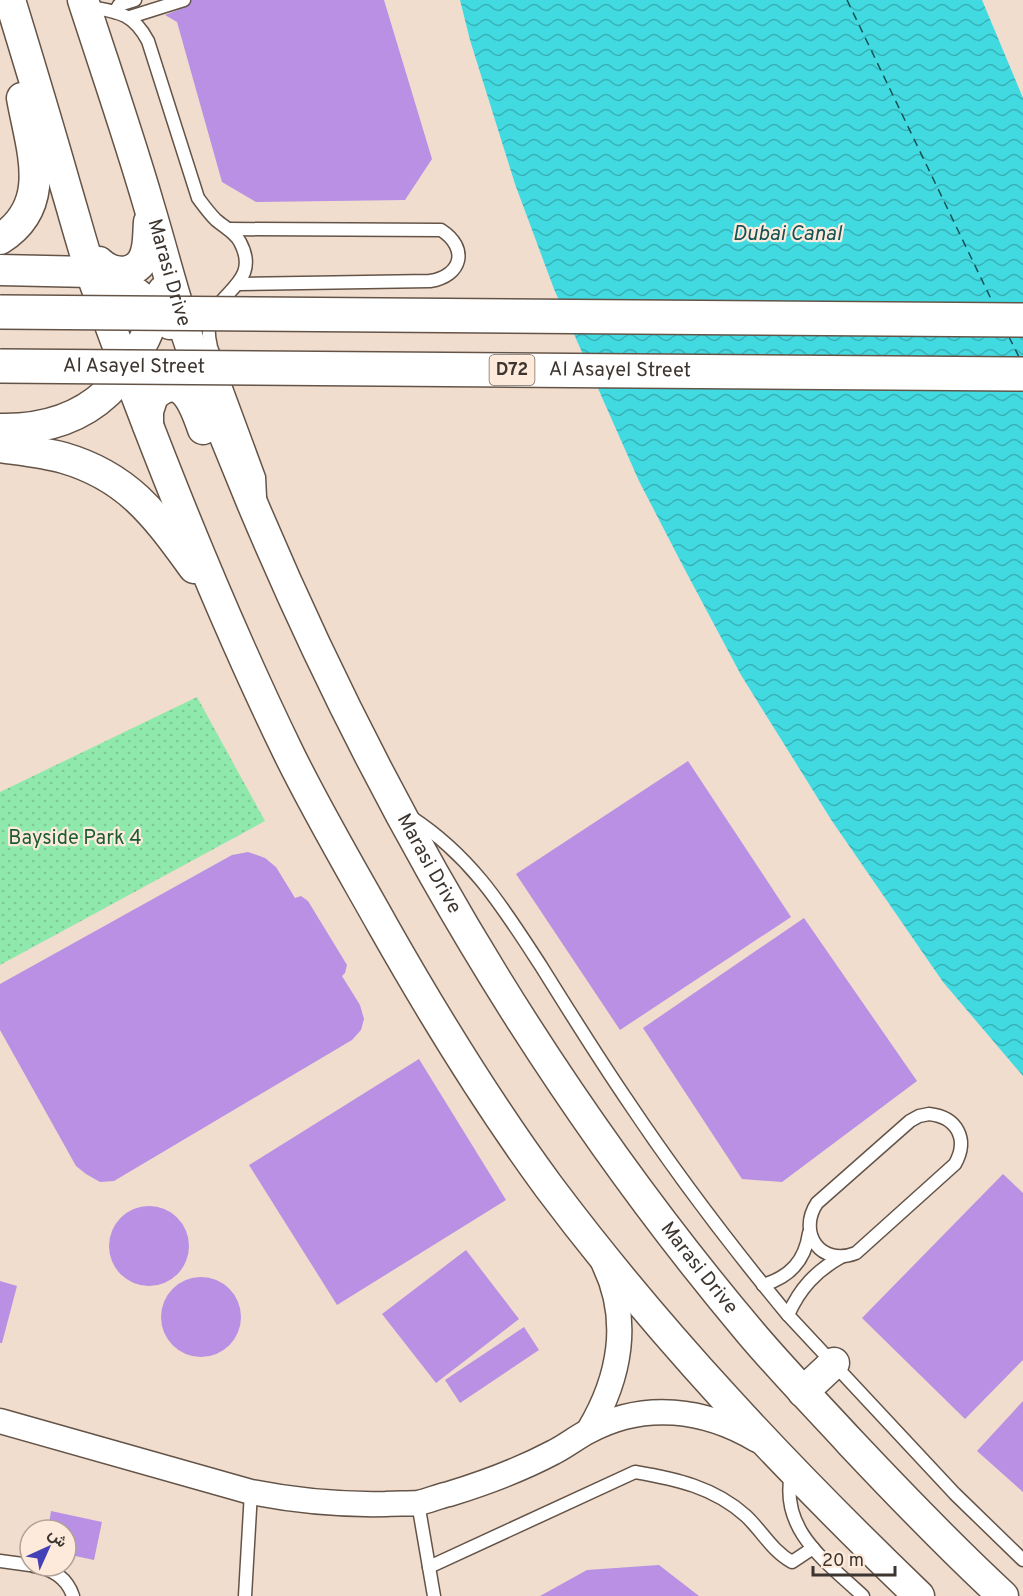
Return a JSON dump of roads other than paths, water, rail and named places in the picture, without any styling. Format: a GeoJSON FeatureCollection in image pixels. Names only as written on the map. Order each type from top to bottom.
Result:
{"type":"FeatureCollection","features":[{"type":"Feature","properties":{"kind":"main road"},"geometry":{"type":"LineString","coordinates":[[0,312],[1023,320]]}},
{"type":"Feature","properties":{"kind":"main road","name":"Al Asayel Street"},"geometry":{"type":"LineString","coordinates":[[0,366],[1023,374]]}},
{"type":"Feature","properties":{"kind":"street"},"geometry":{"type":"LineString","coordinates":[[10,0],[91,272],[148,425],[219,600],[291,758],[331,834],[429,1006],[501,1119],[596,1248],[684,1354],[785,1463],[919,1596]]}},
{"type":"Feature","properties":{"kind":"street","name":"Marasi Drive"},"geometry":{"type":"LineString","coordinates":[[84,3],[150,207],[168,276],[197,364],[257,516],[342,701],[396,806],[502,990],[561,1079],[684,1251],[752,1335],[900,1495],[1003,1596]]}},
{"type":"Feature","properties":{"kind":"street"},"geometry":{"type":"LineString","coordinates":[[0,239],[10,232],[28,212],[36,186],[36,172],[20,83],[22,39]]}},
{"type":"Feature","properties":{"kind":"street"},"geometry":{"type":"LineString","coordinates":[[66,188],[101,264],[118,272],[127,272],[142,261],[147,244],[150,207]]}},
{"type":"Feature","properties":{"kind":"street"},"geometry":{"type":"LineString","coordinates":[[0,270],[91,272],[115,281],[137,294],[157,310],[186,344],[197,364]]}},
{"type":"Feature","properties":{"kind":"street"},"geometry":{"type":"LineString","coordinates":[[0,429],[36,428],[57,422],[97,402],[128,370],[157,310],[168,276]]}},
{"type":"Feature","properties":{"kind":"street"},"geometry":{"type":"LineString","coordinates":[[148,425],[148,411],[153,396],[166,387],[183,390],[189,395],[223,480],[241,504],[257,516]]}},
{"type":"Feature","properties":{"kind":"street"},"geometry":{"type":"LineString","coordinates":[[0,447],[62,457],[86,465],[124,487],[151,510],[219,600]]}},
{"type":"Feature","properties":{"kind":"street"},"geometry":{"type":"LineString","coordinates":[[589,1430],[602,1409],[611,1387],[620,1340],[614,1293],[607,1270],[596,1248]]}},
{"type":"Feature","properties":{"kind":"street"},"geometry":{"type":"LineString","coordinates":[[803,1392],[834,1363]]}},
{"type":"Feature","properties":{"kind":"street"},"geometry":{"type":"LineString","coordinates":[[0,1421],[251,1492],[290,1500],[329,1504],[418,1503],[521,1469],[589,1430],[613,1420],[662,1411],[688,1413],[736,1427],[758,1440],[785,1463]]}},
{"type":"Feature","properties":{"kind":"lane"},"geometry":{"type":"LineString","coordinates":[[115,12],[119,5],[135,0]]}},
{"type":"Feature","properties":{"kind":"lane"},"geometry":{"type":"LineString","coordinates":[[130,17],[184,0]]}},
{"type":"Feature","properties":{"kind":"lane"},"geometry":{"type":"LineString","coordinates":[[84,3],[130,17],[141,27],[148,41],[198,198],[206,210],[240,240],[245,255],[245,270],[239,284],[213,312],[208,335],[259,477],[261,490],[257,516]]}},
{"type":"Feature","properties":{"kind":"lane"},"geometry":{"type":"LineString","coordinates":[[228,229],[441,230],[452,237],[458,248],[458,261],[453,272],[443,279],[239,284]]}},
{"type":"Feature","properties":{"kind":"lane"},"geometry":{"type":"LineString","coordinates":[[396,806],[456,851],[483,880],[662,1152],[763,1285],[788,1315],[955,1494],[1023,1560]]}},
{"type":"Feature","properties":{"kind":"lane"},"geometry":{"type":"LineString","coordinates":[[763,1285],[786,1276],[803,1257],[811,1212],[817,1203],[910,1121],[919,1116],[939,1115],[948,1119],[960,1135],[960,1155],[955,1164],[862,1248],[849,1256],[831,1255],[821,1250],[809,1233]]}},
{"type":"Feature","properties":{"kind":"lane"},"geometry":{"type":"LineString","coordinates":[[788,1315],[794,1300],[814,1275],[841,1257]]}},
{"type":"Feature","properties":{"kind":"lane"},"geometry":{"type":"LineString","coordinates":[[785,1463],[790,1504],[794,1520],[802,1535],[863,1596]]}},
{"type":"Feature","properties":{"kind":"lane"},"geometry":{"type":"LineString","coordinates":[[429,1567],[635,1472],[700,1487],[721,1497],[747,1517],[782,1557],[792,1562],[813,1548]]}},
{"type":"Feature","properties":{"kind":"lane"},"geometry":{"type":"LineString","coordinates":[[245,1596],[251,1492]]}},
{"type":"Feature","properties":{"kind":"lane"},"geometry":{"type":"LineString","coordinates":[[418,1503],[434,1596]]}},
{"type":"Feature","properties":{"kind":"lane"},"geometry":{"type":"LineString","coordinates":[[0,1561],[18,1564]]}},
{"type":"Feature","properties":{"kind":"lane"},"geometry":{"type":"LineString","coordinates":[[62,1578],[73,1596]]}},
{"type":"Feature","properties":{"kind":"water","name":"Dubai Canal"},"geometry":{"type":"Polygon","coordinates":[[[460,0],[982,0],[1023,98],[1023,1076],[943,982],[832,821],[741,675],[684,568],[639,481],[554,289],[515,184],[470,40],[460,0]]]}},
{"type":"Feature","properties":{"kind":"park label","name":"Bayside Park 4"},"geometry":{"type":"Point","coordinates":[75,839]}}]}
